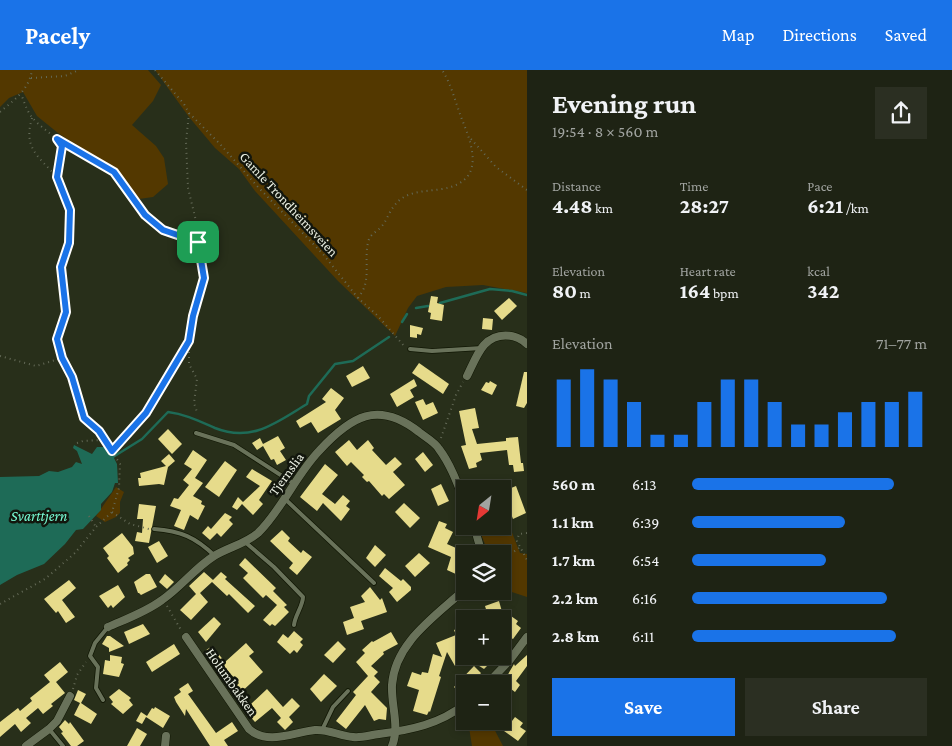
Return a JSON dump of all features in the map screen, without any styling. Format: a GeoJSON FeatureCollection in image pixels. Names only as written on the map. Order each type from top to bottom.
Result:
{"type":"FeatureCollection","features":[{"type":"Feature","properties":{"kind":"street"},"geometry":{"type":"LineString","coordinates":[[467,376],[482,348],[494,339],[505,336],[518,337],[527,344]]}},
{"type":"Feature","properties":{"kind":"street","name":"Tjernslia"},"geometry":{"type":"LineString","coordinates":[[108,627],[163,600],[215,556],[245,542],[258,533],[269,520],[293,483],[319,451],[356,420],[378,414],[391,415],[404,421],[438,447],[450,466],[456,481]]}},
{"type":"Feature","properties":{"kind":"street"},"geometry":{"type":"LineString","coordinates":[[392,746],[396,732],[392,686],[395,662],[407,644],[456,598]]}},
{"type":"Feature","properties":{"kind":"street","name":"Holumbakken"},"geometry":{"type":"LineString","coordinates":[[186,637],[253,733],[265,737],[280,737],[322,730],[356,738],[396,732],[437,721],[456,709]]}},
{"type":"Feature","properties":{"kind":"street"},"geometry":{"type":"LineString","coordinates":[[495,675],[527,637]]}},
{"type":"Feature","properties":{"kind":"street"},"geometry":{"type":"LineString","coordinates":[[26,746],[49,730],[57,721],[70,696]]}},
{"type":"Feature","properties":{"kind":"street"},"geometry":{"type":"LineString","coordinates":[[165,746],[166,736]]}},
{"type":"Feature","properties":{"kind":"lane"},"geometry":{"type":"LineString","coordinates":[[410,349],[432,351],[482,348]]}},
{"type":"Feature","properties":{"kind":"lane"},"geometry":{"type":"LineString","coordinates":[[196,433],[234,445],[293,483]]}},
{"type":"Feature","properties":{"kind":"lane"},"geometry":{"type":"LineString","coordinates":[[284,498],[374,583]]}},
{"type":"Feature","properties":{"kind":"lane"},"geometry":{"type":"LineString","coordinates":[[154,530],[167,530],[192,537],[215,556]]}},
{"type":"Feature","properties":{"kind":"lane"},"geometry":{"type":"LineString","coordinates":[[245,542],[274,567],[303,597],[303,601],[295,616],[294,625]]}},
{"type":"Feature","properties":{"kind":"lane"},"geometry":{"type":"LineString","coordinates":[[103,700],[96,688],[98,667],[90,656],[95,644],[108,627]]}},
{"type":"Feature","properties":{"kind":"lane"},"geometry":{"type":"LineString","coordinates":[[322,730],[337,703],[348,691]]}},
{"type":"Feature","properties":{"kind":"lane"},"geometry":{"type":"LineString","coordinates":[[49,730],[63,746]]}},
{"type":"Feature","properties":{"kind":"path"},"geometry":{"type":"LineString","coordinates":[[0,112],[21,94],[31,78],[32,70]]}},
{"type":"Feature","properties":{"kind":"path"},"geometry":{"type":"LineString","coordinates":[[31,78],[65,76],[79,70]]}},
{"type":"Feature","properties":{"kind":"path","name":"Gamle Trondheimsveien"},"geometry":{"type":"LineString","coordinates":[[156,70],[184,104],[189,113],[323,254],[358,298],[378,316],[403,346],[410,349]]}},
{"type":"Feature","properties":{"kind":"path"},"geometry":{"type":"LineString","coordinates":[[358,298],[365,286],[366,251],[370,237],[383,226],[394,205],[407,194],[461,183],[471,174],[474,160],[469,138],[453,97],[450,81],[442,70]]}},
{"type":"Feature","properties":{"kind":"path"},"geometry":{"type":"LineString","coordinates":[[21,94],[26,108],[32,117],[57,139],[114,172],[145,215],[163,230],[198,242]]}},
{"type":"Feature","properties":{"kind":"path"},"geometry":{"type":"LineString","coordinates":[[189,113],[186,142],[188,188],[196,221],[204,278],[193,316],[189,341],[189,364],[197,379],[194,403],[197,412]]}},
{"type":"Feature","properties":{"kind":"path"},"geometry":{"type":"LineString","coordinates":[[0,604],[45,580],[75,553],[96,527],[112,512],[119,488],[120,464],[99,431],[84,418],[72,377],[62,358],[57,339],[66,312],[61,267],[69,243],[70,210],[57,177],[31,146],[28,132],[32,117]]}},
{"type":"Feature","properties":{"kind":"path"},"geometry":{"type":"LineString","coordinates":[[469,138],[496,167],[527,190]]}},
{"type":"Feature","properties":{"kind":"path"},"geometry":{"type":"LineString","coordinates":[[57,139],[62,146],[57,177]]}},
{"type":"Feature","properties":{"kind":"path"},"geometry":{"type":"LineString","coordinates":[[113,452],[146,413],[189,341]]}},
{"type":"Feature","properties":{"kind":"path"},"geometry":{"type":"LineString","coordinates":[[0,356],[36,366],[62,358]]}},
{"type":"Feature","properties":{"kind":"path"},"geometry":{"type":"LineString","coordinates":[[438,447],[456,395],[467,376]]}},
{"type":"Feature","properties":{"kind":"path"},"geometry":{"type":"LineString","coordinates":[[77,443],[104,440]]}},
{"type":"Feature","properties":{"kind":"path"},"geometry":{"type":"LineString","coordinates":[[112,512],[130,524],[154,530]]}},
{"type":"Feature","properties":{"kind":"path"},"geometry":{"type":"LineString","coordinates":[[89,516],[96,527]]}},
{"type":"Feature","properties":{"kind":"path"},"geometry":{"type":"LineString","coordinates":[[527,533],[519,534],[517,541],[527,560]]}},
{"type":"Feature","properties":{"kind":"path"},"geometry":{"type":"LineString","coordinates":[[511,554],[519,548]]}},
{"type":"Feature","properties":{"kind":"path"},"geometry":{"type":"LineString","coordinates":[[163,600],[186,637]]}},
{"type":"Feature","properties":{"kind":"path"},"geometry":{"type":"LineString","coordinates":[[70,696],[77,675],[90,656]]}},
{"type":"Feature","properties":{"kind":"shaded area"},"geometry":{"type":"Polygon","coordinates":[[[0,70],[148,70],[161,85],[153,101],[132,125],[156,146],[164,158],[168,184],[153,197],[139,199],[123,177],[58,133],[37,116],[23,92],[9,98],[0,107],[0,70]]]}},
{"type":"Feature","properties":{"kind":"shaded area"},"geometry":{"type":"Polygon","coordinates":[[[155,70],[527,70],[527,293],[483,285],[446,287],[417,296],[408,308],[395,336],[338,281],[255,191],[239,169],[215,148],[189,117],[155,70]]]}},
{"type":"Feature","properties":{"kind":"shaded area"},"geometry":{"type":"Polygon","coordinates":[[[116,487],[124,492],[120,502],[120,513],[105,522],[96,516],[116,487]]]}},
{"type":"Feature","properties":{"kind":"shaded area"},"geometry":{"type":"Polygon","coordinates":[[[511,530],[520,553],[527,554],[527,597],[511,592],[511,545],[485,545],[481,535],[511,535],[511,530]]]}},
{"type":"Feature","properties":{"kind":"shaded area"},"geometry":{"type":"Polygon","coordinates":[[[469,730],[495,730],[503,746],[472,746],[469,730]]]}},
{"type":"Feature","properties":{"kind":"water","name":"Svarttjern"},"geometry":{"type":"Polygon","coordinates":[[[74,445],[92,454],[97,447],[105,447],[108,454],[112,454],[117,464],[118,483],[115,483],[112,492],[101,504],[101,510],[83,529],[76,530],[65,544],[44,564],[17,575],[0,585],[0,477],[39,476],[49,471],[58,472],[72,467],[76,462],[82,464],[77,451],[73,448],[74,445]]]}},
{"type":"Feature","properties":{"kind":"building"},"geometry":{"type":"Polygon","coordinates":[[[431,296],[438,297],[437,303],[444,305],[442,321],[430,319],[431,313],[428,312],[431,296]]]}},
{"type":"Feature","properties":{"kind":"building"},"geometry":{"type":"Polygon","coordinates":[[[509,298],[517,306],[502,320],[494,311],[509,298]]]}},
{"type":"Feature","properties":{"kind":"building"},"geometry":{"type":"Polygon","coordinates":[[[483,318],[493,319],[492,330],[482,329],[483,318]]]}},
{"type":"Feature","properties":{"kind":"building"},"geometry":{"type":"Polygon","coordinates":[[[410,325],[423,328],[421,335],[417,334],[417,338],[410,337],[410,325]]]}},
{"type":"Feature","properties":{"kind":"building"},"geometry":{"type":"Polygon","coordinates":[[[419,363],[449,384],[443,394],[412,373],[419,363]]]}},
{"type":"Feature","properties":{"kind":"building"},"geometry":{"type":"Polygon","coordinates":[[[363,366],[370,378],[352,387],[346,376],[363,366]]]}},
{"type":"Feature","properties":{"kind":"building"},"geometry":{"type":"Polygon","coordinates":[[[524,372],[527,372],[527,403],[524,408],[516,406],[524,372]]]}},
{"type":"Feature","properties":{"kind":"building"},"geometry":{"type":"Polygon","coordinates":[[[414,379],[417,386],[410,390],[414,397],[397,407],[390,394],[414,379]]]}},
{"type":"Feature","properties":{"kind":"building"},"geometry":{"type":"Polygon","coordinates":[[[490,381],[497,385],[492,395],[481,390],[486,382],[489,383],[490,381]]]}},
{"type":"Feature","properties":{"kind":"building"},"geometry":{"type":"Polygon","coordinates":[[[331,388],[344,398],[335,410],[341,419],[318,433],[311,422],[300,428],[296,421],[326,402],[322,399],[331,388]]]}},
{"type":"Feature","properties":{"kind":"building"},"geometry":{"type":"Polygon","coordinates":[[[423,399],[426,405],[433,402],[438,413],[423,420],[415,402],[423,399]]]}},
{"type":"Feature","properties":{"kind":"building"},"geometry":{"type":"Polygon","coordinates":[[[475,408],[479,428],[472,429],[477,444],[506,441],[506,438],[518,437],[521,463],[523,463],[524,471],[514,472],[513,465],[509,465],[507,450],[480,453],[482,460],[476,463],[477,467],[469,469],[461,446],[466,445],[459,411],[475,408]]]}},
{"type":"Feature","properties":{"kind":"building"},"geometry":{"type":"Polygon","coordinates":[[[168,429],[182,444],[172,454],[158,439],[168,429]]]}},
{"type":"Feature","properties":{"kind":"building"},"geometry":{"type":"Polygon","coordinates":[[[278,436],[285,448],[280,451],[286,460],[277,465],[274,459],[271,460],[263,446],[257,450],[252,443],[260,438],[263,444],[278,436]]]}},
{"type":"Feature","properties":{"kind":"building"},"geometry":{"type":"Polygon","coordinates":[[[349,440],[357,450],[368,440],[374,448],[372,450],[386,465],[395,457],[402,464],[393,472],[405,485],[389,499],[384,494],[382,496],[369,481],[367,482],[362,477],[364,475],[351,462],[347,466],[335,452],[349,440]]]}},
{"type":"Feature","properties":{"kind":"building"},"geometry":{"type":"Polygon","coordinates":[[[193,450],[207,460],[195,478],[203,483],[193,496],[202,501],[201,504],[205,506],[198,520],[190,515],[184,530],[174,526],[181,510],[170,506],[174,498],[178,499],[189,485],[183,480],[192,469],[184,464],[193,450]]]}},
{"type":"Feature","properties":{"kind":"building"},"geometry":{"type":"Polygon","coordinates":[[[423,452],[433,465],[425,472],[415,459],[423,452]]]}},
{"type":"Feature","properties":{"kind":"building"},"geometry":{"type":"Polygon","coordinates":[[[169,454],[175,461],[168,467],[164,485],[139,486],[138,478],[141,478],[140,473],[166,466],[161,461],[169,454]]]}},
{"type":"Feature","properties":{"kind":"building"},"geometry":{"type":"Polygon","coordinates":[[[225,461],[237,470],[219,497],[205,487],[225,461]]]}},
{"type":"Feature","properties":{"kind":"building"},"geometry":{"type":"Polygon","coordinates":[[[325,464],[338,475],[322,494],[335,504],[343,495],[350,501],[346,506],[350,509],[341,521],[323,503],[317,511],[300,497],[325,464]]]}},
{"type":"Feature","properties":{"kind":"building"},"geometry":{"type":"Polygon","coordinates":[[[252,469],[272,481],[259,500],[263,504],[253,515],[242,504],[237,510],[232,507],[238,497],[243,502],[260,486],[246,477],[252,469]]]}},
{"type":"Feature","properties":{"kind":"building"},"geometry":{"type":"Polygon","coordinates":[[[441,484],[449,501],[438,506],[431,489],[441,484]]]}},
{"type":"Feature","properties":{"kind":"building"},"geometry":{"type":"Polygon","coordinates":[[[516,486],[526,513],[513,519],[511,514],[511,488],[516,486]]]}},
{"type":"Feature","properties":{"kind":"building"},"geometry":{"type":"Polygon","coordinates":[[[404,503],[420,518],[410,528],[395,512],[404,503]]]}},
{"type":"Feature","properties":{"kind":"building"},"geometry":{"type":"Polygon","coordinates":[[[139,504],[156,506],[149,543],[135,541],[137,532],[142,533],[143,519],[137,519],[139,504]]]}},
{"type":"Feature","properties":{"kind":"building"},"geometry":{"type":"Polygon","coordinates":[[[225,513],[232,517],[229,520],[233,524],[221,537],[217,533],[210,540],[202,533],[208,526],[211,529],[225,513]]]}},
{"type":"Feature","properties":{"kind":"building"},"geometry":{"type":"Polygon","coordinates":[[[439,521],[447,524],[445,528],[453,532],[447,544],[456,548],[456,574],[447,570],[451,557],[428,547],[439,521]]]}},
{"type":"Feature","properties":{"kind":"building"},"geometry":{"type":"Polygon","coordinates":[[[282,530],[290,538],[288,541],[301,553],[303,550],[312,557],[297,575],[289,568],[293,563],[270,541],[282,530]]]}},
{"type":"Feature","properties":{"kind":"building"},"geometry":{"type":"Polygon","coordinates":[[[122,533],[133,547],[134,554],[128,558],[130,560],[127,563],[128,565],[118,573],[107,558],[109,556],[103,548],[122,533]]]}},
{"type":"Feature","properties":{"kind":"building"},"geometry":{"type":"Polygon","coordinates":[[[159,541],[168,556],[157,563],[148,547],[159,541]]]}},
{"type":"Feature","properties":{"kind":"building"},"geometry":{"type":"Polygon","coordinates":[[[375,545],[386,555],[375,567],[366,558],[375,545]]]}},
{"type":"Feature","properties":{"kind":"building"},"geometry":{"type":"Polygon","coordinates":[[[419,553],[430,563],[415,577],[405,566],[419,553]]]}},
{"type":"Feature","properties":{"kind":"building"},"geometry":{"type":"Polygon","coordinates":[[[245,558],[276,588],[273,591],[287,605],[284,607],[289,612],[275,626],[272,624],[270,626],[263,620],[277,605],[266,595],[263,598],[243,578],[248,573],[239,565],[245,558]]]}},
{"type":"Feature","properties":{"kind":"building"},"geometry":{"type":"Polygon","coordinates":[[[385,568],[401,581],[403,579],[411,587],[411,590],[397,602],[389,592],[393,588],[379,576],[385,568]]]}},
{"type":"Feature","properties":{"kind":"building"},"geometry":{"type":"Polygon","coordinates":[[[204,572],[213,580],[221,572],[227,577],[225,579],[255,606],[248,613],[229,594],[227,596],[212,582],[200,593],[208,602],[191,620],[180,610],[196,594],[189,586],[204,572]]]}},
{"type":"Feature","properties":{"kind":"building"},"geometry":{"type":"Polygon","coordinates":[[[146,574],[150,574],[157,587],[141,595],[138,593],[134,582],[146,574]]]}},
{"type":"Feature","properties":{"kind":"building"},"geometry":{"type":"Polygon","coordinates":[[[165,574],[174,582],[167,589],[159,582],[165,574]]]}},
{"type":"Feature","properties":{"kind":"building"},"geometry":{"type":"Polygon","coordinates":[[[69,580],[76,588],[62,600],[75,617],[66,623],[58,611],[56,613],[44,599],[69,580]]]}},
{"type":"Feature","properties":{"kind":"building"},"geometry":{"type":"Polygon","coordinates":[[[118,585],[125,597],[113,608],[111,605],[108,608],[99,596],[118,585]]]}},
{"type":"Feature","properties":{"kind":"building"},"geometry":{"type":"Polygon","coordinates":[[[370,587],[380,600],[382,598],[387,612],[361,621],[364,629],[347,635],[343,622],[354,618],[350,607],[365,602],[361,596],[370,587]]]}},
{"type":"Feature","properties":{"kind":"building"},"geometry":{"type":"Polygon","coordinates":[[[499,601],[502,610],[486,610],[485,606],[499,601]]]}},
{"type":"Feature","properties":{"kind":"building"},"geometry":{"type":"Polygon","coordinates":[[[511,616],[518,621],[516,624],[521,628],[513,639],[511,638],[511,616]]]}},
{"type":"Feature","properties":{"kind":"building"},"geometry":{"type":"Polygon","coordinates":[[[214,617],[221,624],[206,642],[198,632],[214,617]]]}},
{"type":"Feature","properties":{"kind":"building"},"geometry":{"type":"Polygon","coordinates":[[[143,624],[150,634],[129,644],[124,632],[143,624]]]}},
{"type":"Feature","properties":{"kind":"building"},"geometry":{"type":"Polygon","coordinates":[[[294,631],[303,639],[300,642],[303,645],[297,653],[294,650],[290,654],[277,642],[283,634],[288,638],[294,631]]]}},
{"type":"Feature","properties":{"kind":"building"},"geometry":{"type":"Polygon","coordinates":[[[391,632],[398,644],[383,652],[384,654],[371,666],[378,672],[374,676],[380,682],[371,692],[387,708],[386,720],[379,719],[374,721],[365,705],[346,729],[336,721],[356,695],[353,692],[368,676],[356,662],[365,653],[362,650],[372,641],[391,632]]]}},
{"type":"Feature","properties":{"kind":"building"},"geometry":{"type":"Polygon","coordinates":[[[456,635],[457,665],[455,666],[447,652],[430,712],[427,715],[413,711],[419,690],[407,686],[412,672],[421,675],[422,672],[428,673],[433,654],[442,657],[436,643],[456,635]]]}},
{"type":"Feature","properties":{"kind":"building"},"geometry":{"type":"Polygon","coordinates":[[[107,636],[110,636],[124,646],[109,652],[109,648],[102,644],[107,636]]]}},
{"type":"Feature","properties":{"kind":"building"},"geometry":{"type":"Polygon","coordinates":[[[338,641],[346,649],[333,663],[324,655],[338,641]]]}},
{"type":"Feature","properties":{"kind":"building"},"geometry":{"type":"Polygon","coordinates":[[[246,643],[254,652],[249,656],[263,672],[238,695],[233,689],[239,683],[227,670],[223,674],[205,651],[212,646],[225,662],[246,643]]]}},
{"type":"Feature","properties":{"kind":"building"},"geometry":{"type":"Polygon","coordinates":[[[174,644],[180,654],[152,672],[146,662],[174,644]]]}},
{"type":"Feature","properties":{"kind":"building"},"geometry":{"type":"Polygon","coordinates":[[[110,655],[122,657],[121,663],[124,664],[119,677],[103,674],[105,660],[110,661],[110,655]]]}},
{"type":"Feature","properties":{"kind":"building"},"geometry":{"type":"Polygon","coordinates":[[[527,655],[527,666],[516,681],[520,685],[515,692],[511,689],[511,675],[508,675],[514,664],[515,666],[527,655]]]}},
{"type":"Feature","properties":{"kind":"building"},"geometry":{"type":"Polygon","coordinates":[[[60,662],[68,672],[56,682],[65,693],[51,704],[53,706],[43,714],[38,708],[26,718],[31,723],[21,732],[15,724],[0,737],[0,722],[18,708],[20,711],[32,701],[30,698],[50,682],[44,675],[60,662]]]}},
{"type":"Feature","properties":{"kind":"building"},"geometry":{"type":"Polygon","coordinates":[[[478,665],[488,665],[484,669],[478,665]]]}},
{"type":"Feature","properties":{"kind":"building"},"geometry":{"type":"Polygon","coordinates":[[[474,666],[481,673],[479,675],[465,675],[474,666]]]}},
{"type":"Feature","properties":{"kind":"building"},"geometry":{"type":"Polygon","coordinates":[[[324,674],[337,686],[321,702],[310,689],[324,674]]]}},
{"type":"Feature","properties":{"kind":"building"},"geometry":{"type":"Polygon","coordinates":[[[188,683],[193,691],[188,694],[216,733],[232,722],[238,731],[224,740],[228,746],[210,746],[186,709],[185,716],[176,702],[174,697],[181,692],[179,689],[188,683]]]}},
{"type":"Feature","properties":{"kind":"building"},"geometry":{"type":"Polygon","coordinates":[[[119,689],[131,698],[129,700],[133,705],[123,714],[111,704],[113,702],[109,697],[119,689]]]}},
{"type":"Feature","properties":{"kind":"building"},"geometry":{"type":"Polygon","coordinates":[[[267,689],[283,707],[292,698],[300,706],[289,717],[293,722],[285,730],[277,722],[281,718],[272,708],[255,722],[248,714],[254,708],[251,704],[267,689]]]}},
{"type":"Feature","properties":{"kind":"building"},"geometry":{"type":"Polygon","coordinates":[[[78,690],[86,694],[81,703],[97,714],[91,724],[74,715],[80,703],[74,700],[78,690]]]}},
{"type":"Feature","properties":{"kind":"building"},"geometry":{"type":"Polygon","coordinates":[[[155,707],[170,716],[163,728],[146,717],[142,724],[136,721],[141,712],[147,716],[152,708],[154,709],[155,707]]]}},
{"type":"Feature","properties":{"kind":"building"},"geometry":{"type":"Polygon","coordinates":[[[515,717],[523,723],[520,727],[526,731],[518,741],[503,730],[511,730],[511,720],[515,717]]]}},
{"type":"Feature","properties":{"kind":"building"},"geometry":{"type":"Polygon","coordinates":[[[65,720],[69,724],[70,722],[84,741],[77,746],[71,746],[61,733],[63,732],[59,727],[65,720]]]}},
{"type":"Feature","properties":{"kind":"building"},"geometry":{"type":"Polygon","coordinates":[[[137,728],[147,734],[140,746],[127,746],[137,728]]]}},
{"type":"Feature","properties":{"kind":"waterway"},"geometry":{"type":"LineString","coordinates":[[440,303],[490,289],[512,291],[527,295]]}},
{"type":"Feature","properties":{"kind":"waterway"},"geometry":{"type":"LineString","coordinates":[[416,308],[428,306]]}},
{"type":"Feature","properties":{"kind":"waterway"},"geometry":{"type":"LineString","coordinates":[[402,322],[407,314]]}},
{"type":"Feature","properties":{"kind":"waterway"},"geometry":{"type":"LineString","coordinates":[[113,457],[142,439],[168,412],[186,416],[228,432],[252,432],[264,428],[307,404],[309,396],[335,364],[353,361],[389,337]]}},
{"type":"Feature","properties":{"kind":"route"},"geometry":{"type":"LineString","coordinates":[[57,139],[114,172],[145,215],[163,230],[198,242],[204,278],[193,316],[189,341],[182,356],[146,413],[126,433],[112,451],[99,431],[84,418],[72,377],[62,358],[57,339],[66,312],[61,267],[69,243],[70,210],[57,177],[62,146],[57,139]]}}]}
